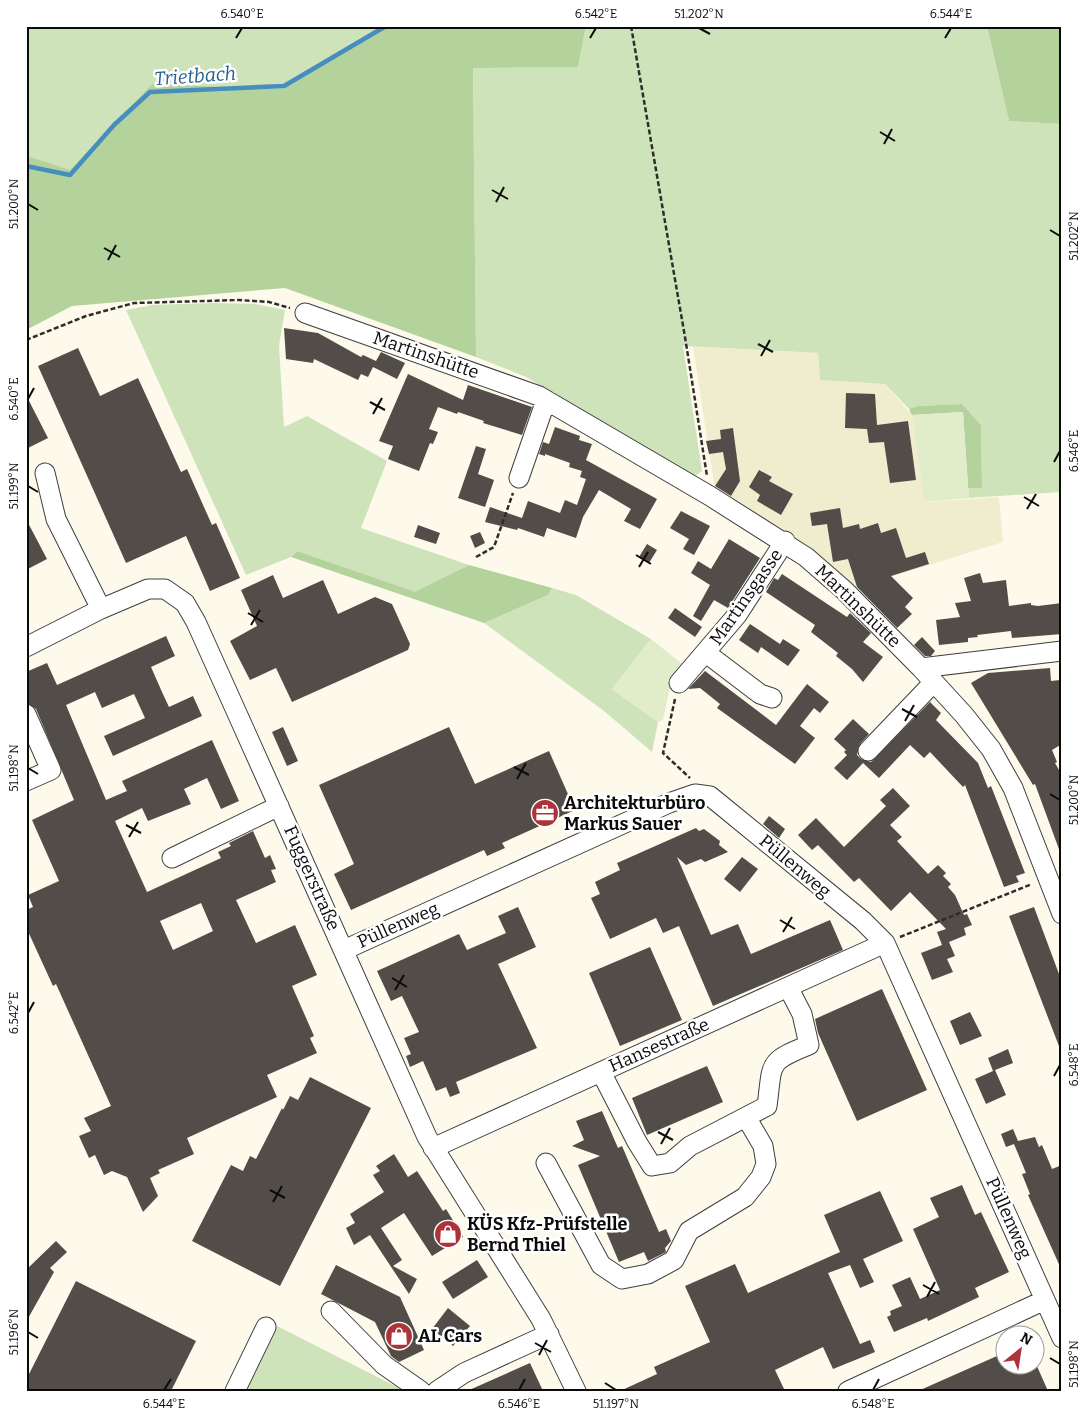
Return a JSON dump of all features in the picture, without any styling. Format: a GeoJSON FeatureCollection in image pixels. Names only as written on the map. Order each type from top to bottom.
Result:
{"type":"FeatureCollection","features":[{"type":"Feature","properties":{"kind":"street","name":"Martinshütte"},"geometry":{"type":"LineString","coordinates":[[305,313],[516,387],[546,400],[784,541],[838,584],[921,668],[978,732],[1003,768],[1062,914]]}},
{"type":"Feature","properties":{"kind":"street"},"geometry":{"type":"LineString","coordinates":[[519,478],[546,400]]}},
{"type":"Feature","properties":{"kind":"street"},"geometry":{"type":"LineString","coordinates":[[45,473],[56,519],[101,609]]}},
{"type":"Feature","properties":{"kind":"street","name":"Martinsgasse"},"geometry":{"type":"LineString","coordinates":[[680,683],[737,615],[784,541]]}},
{"type":"Feature","properties":{"kind":"street","name":"Fuggerstraße"},"geometry":{"type":"LineString","coordinates":[[26,647],[139,592],[157,588],[172,592],[185,603],[200,631],[433,1148],[550,1334]]}},
{"type":"Feature","properties":{"kind":"street"},"geometry":{"type":"LineString","coordinates":[[921,668],[1062,651]]}},
{"type":"Feature","properties":{"kind":"street","name":"Martinsgasse"},"geometry":{"type":"LineString","coordinates":[[706,653],[760,694],[772,698]]}},
{"type":"Feature","properties":{"kind":"street"},"geometry":{"type":"LineString","coordinates":[[868,752],[934,682]]}},
{"type":"Feature","properties":{"kind":"street"},"geometry":{"type":"LineString","coordinates":[[26,714],[51,770],[26,781]]}},
{"type":"Feature","properties":{"kind":"street","name":"Püllenweg"},"geometry":{"type":"LineString","coordinates":[[344,950],[669,803],[691,795],[710,796],[863,921],[885,943],[1062,1338]]}},
{"type":"Feature","properties":{"kind":"street"},"geometry":{"type":"LineString","coordinates":[[172,858],[279,806]]}},
{"type":"Feature","properties":{"kind":"street","name":"Hansestraße"},"geometry":{"type":"LineString","coordinates":[[433,1148],[885,943]]}},
{"type":"Feature","properties":{"kind":"street"},"geometry":{"type":"LineString","coordinates":[[601,1072],[636,1142],[652,1166],[670,1162],[690,1146],[766,1106],[771,1068],[781,1056],[809,1045],[802,1014],[788,987]]}},
{"type":"Feature","properties":{"kind":"street"},"geometry":{"type":"LineString","coordinates":[[546,1163],[601,1265],[622,1279],[648,1274],[674,1260],[689,1231],[745,1197],[761,1177],[766,1164],[763,1146],[746,1117]]}},
{"type":"Feature","properties":{"kind":"street"},"geometry":{"type":"LineString","coordinates":[[848,1391],[1045,1300]]}},
{"type":"Feature","properties":{"kind":"street"},"geometry":{"type":"LineString","coordinates":[[331,1311],[384,1365],[421,1391]]}},
{"type":"Feature","properties":{"kind":"street"},"geometry":{"type":"LineString","coordinates":[[235,1391],[266,1327]]}},
{"type":"Feature","properties":{"kind":"street"},"geometry":{"type":"LineString","coordinates":[[437,1391],[464,1373],[550,1334],[576,1391]]}},
{"type":"Feature","properties":{"kind":"path"},"geometry":{"type":"LineString","coordinates":[[631,26],[685,336],[710,496]]}},
{"type":"Feature","properties":{"kind":"path"},"geometry":{"type":"LineString","coordinates":[[26,340],[86,316],[134,304],[249,300],[276,303],[305,313]]}},
{"type":"Feature","properties":{"kind":"path"},"geometry":{"type":"LineString","coordinates":[[476,557],[494,548],[519,478]]}},
{"type":"Feature","properties":{"kind":"path"},"geometry":{"type":"LineString","coordinates":[[680,683],[663,753],[710,796]]}},
{"type":"Feature","properties":{"kind":"path"},"geometry":{"type":"LineString","coordinates":[[885,943],[1048,878]]}},
{"type":"Feature","properties":{"kind":"shaded area"},"geometry":{"type":"Polygon","coordinates":[[[693,347],[818,353],[820,380],[885,384],[912,415],[924,502],[999,497],[1003,542],[849,590],[715,490],[693,347]]]}},
{"type":"Feature","properties":{"kind":"green space"},"geometry":{"type":"Polygon","coordinates":[[[26,26],[384,26],[282,89],[152,84],[70,171],[26,156],[26,26]]]}},
{"type":"Feature","properties":{"kind":"green space"},"geometry":{"type":"Polygon","coordinates":[[[384,26],[586,26],[578,67],[473,68],[476,357],[285,288],[72,306],[26,330],[26,160],[30,157],[70,170],[152,84],[282,89],[384,26]]]}},
{"type":"Feature","properties":{"kind":"green space"},"geometry":{"type":"Polygon","coordinates":[[[586,26],[987,26],[1009,121],[1062,124],[1062,492],[969,498],[968,488],[982,487],[981,425],[962,404],[918,406],[909,409],[885,384],[820,380],[818,353],[683,346],[702,471],[692,478],[526,377],[476,357],[473,68],[578,67],[586,26]]]}},
{"type":"Feature","properties":{"kind":"green space"},"geometry":{"type":"Polygon","coordinates":[[[987,26],[1062,26],[1062,124],[1009,121],[987,26]]]}},
{"type":"Feature","properties":{"kind":"green space"},"geometry":{"type":"Polygon","coordinates":[[[255,304],[285,310],[279,346],[284,427],[307,416],[387,461],[361,528],[469,565],[415,593],[297,551],[291,557],[246,575],[126,310],[152,305],[255,304]]]}},
{"type":"Feature","properties":{"kind":"green space"},"geometry":{"type":"Polygon","coordinates":[[[962,404],[981,425],[982,488],[968,488],[963,412],[912,415],[909,409],[918,406],[962,404]]]}},
{"type":"Feature","properties":{"kind":"green space"},"geometry":{"type":"Polygon","coordinates":[[[963,412],[969,498],[924,502],[912,415],[963,412]]]}},
{"type":"Feature","properties":{"kind":"green space"},"geometry":{"type":"Polygon","coordinates":[[[297,551],[415,592],[469,565],[552,588],[548,595],[484,623],[291,557],[297,551]]]}},
{"type":"Feature","properties":{"kind":"green space"},"geometry":{"type":"Polygon","coordinates":[[[552,588],[576,595],[651,639],[612,689],[658,722],[652,752],[604,711],[484,623],[548,595],[552,588]]]}},
{"type":"Feature","properties":{"kind":"green space"},"geometry":{"type":"Polygon","coordinates":[[[651,639],[685,666],[671,682],[663,720],[658,722],[612,689],[651,639]]]}},
{"type":"Feature","properties":{"kind":"green space"},"geometry":{"type":"Polygon","coordinates":[[[277,1326],[405,1391],[244,1391],[277,1326]]]}},
{"type":"Feature","properties":{"kind":"building"},"geometry":{"type":"Polygon","coordinates":[[[284,328],[318,333],[361,357],[363,355],[376,361],[381,352],[405,363],[397,379],[373,367],[368,377],[361,374],[358,380],[314,359],[313,363],[286,359],[284,328]]]}},
{"type":"Feature","properties":{"kind":"building"},"geometry":{"type":"Polygon","coordinates":[[[78,348],[100,396],[138,378],[181,472],[187,469],[212,525],[216,523],[240,578],[210,591],[186,536],[126,563],[38,366],[78,348]]]}},
{"type":"Feature","properties":{"kind":"building"},"geometry":{"type":"Polygon","coordinates":[[[408,374],[463,400],[468,385],[532,407],[522,435],[483,423],[484,421],[458,412],[457,414],[438,407],[429,429],[438,432],[433,444],[430,443],[419,471],[388,459],[393,446],[379,441],[408,374]]]}},
{"type":"Feature","properties":{"kind":"building"},"geometry":{"type":"Polygon","coordinates":[[[846,393],[875,394],[877,425],[908,421],[916,480],[890,483],[884,442],[869,443],[867,429],[845,428],[846,393]]]}},
{"type":"Feature","properties":{"kind":"building"},"geometry":{"type":"Polygon","coordinates":[[[26,395],[48,438],[26,449],[26,395]]]}},
{"type":"Feature","properties":{"kind":"building"},"geometry":{"type":"Polygon","coordinates":[[[555,427],[580,436],[579,440],[592,444],[586,460],[657,499],[640,529],[624,521],[631,509],[599,490],[583,517],[576,538],[547,528],[544,537],[518,528],[517,530],[485,522],[490,507],[522,518],[528,501],[560,513],[565,500],[577,505],[586,479],[580,477],[582,471],[569,467],[570,463],[545,454],[545,456],[539,454],[543,442],[549,444],[555,427]]]}},
{"type":"Feature","properties":{"kind":"building"},"geometry":{"type":"Polygon","coordinates":[[[733,428],[740,481],[731,496],[715,486],[726,469],[723,452],[709,454],[706,441],[721,439],[720,430],[733,428]]]}},
{"type":"Feature","properties":{"kind":"building"},"geometry":{"type":"Polygon","coordinates":[[[476,446],[486,449],[478,474],[494,480],[485,507],[458,498],[476,446]]]}},
{"type":"Feature","properties":{"kind":"building"},"geometry":{"type":"Polygon","coordinates":[[[759,470],[772,477],[769,481],[793,494],[781,515],[757,501],[760,495],[749,487],[759,470]]]}},
{"type":"Feature","properties":{"kind":"building"},"geometry":{"type":"Polygon","coordinates":[[[840,508],[843,528],[859,524],[860,529],[878,523],[881,533],[896,528],[906,558],[925,552],[929,564],[891,576],[913,598],[905,607],[912,614],[897,628],[857,587],[848,559],[833,562],[827,524],[812,526],[810,513],[840,508]]]}},
{"type":"Feature","properties":{"kind":"building"},"geometry":{"type":"Polygon","coordinates":[[[681,511],[710,526],[694,555],[683,549],[689,539],[670,528],[681,511]]]}},
{"type":"Feature","properties":{"kind":"building"},"geometry":{"type":"Polygon","coordinates":[[[26,519],[47,559],[26,570],[26,519]]]}},
{"type":"Feature","properties":{"kind":"building"},"geometry":{"type":"Polygon","coordinates":[[[418,525],[440,533],[436,544],[414,537],[418,525]]]}},
{"type":"Feature","properties":{"kind":"building"},"geometry":{"type":"Polygon","coordinates":[[[480,532],[485,543],[475,548],[470,536],[480,532]]]}},
{"type":"Feature","properties":{"kind":"building"},"geometry":{"type":"Polygon","coordinates":[[[729,539],[760,558],[728,608],[714,600],[701,621],[693,616],[710,585],[691,573],[698,561],[711,569],[729,539]]]}},
{"type":"Feature","properties":{"kind":"building"},"geometry":{"type":"Polygon","coordinates":[[[647,544],[657,550],[649,563],[639,557],[647,544]]]}},
{"type":"Feature","properties":{"kind":"building"},"geometry":{"type":"Polygon","coordinates":[[[980,573],[983,583],[1006,580],[1009,606],[1031,603],[1031,605],[1038,606],[1062,603],[1062,634],[1012,638],[1011,631],[977,635],[978,637],[968,638],[968,642],[939,645],[936,620],[960,617],[955,603],[971,601],[964,578],[980,573]]]}},
{"type":"Feature","properties":{"kind":"building"},"geometry":{"type":"Polygon","coordinates":[[[782,574],[847,617],[850,613],[871,633],[863,642],[883,657],[863,682],[852,669],[836,656],[838,653],[811,632],[815,625],[766,592],[774,578],[778,580],[782,574]]]}},
{"type":"Feature","properties":{"kind":"building"},"geometry":{"type":"Polygon","coordinates":[[[273,575],[283,598],[323,580],[338,614],[375,597],[392,604],[410,644],[408,650],[292,702],[276,668],[250,680],[230,641],[257,626],[241,590],[273,575]]]}},
{"type":"Feature","properties":{"kind":"building"},"geometry":{"type":"Polygon","coordinates":[[[675,608],[702,627],[695,637],[668,618],[675,608]]]}},
{"type":"Feature","properties":{"kind":"building"},"geometry":{"type":"Polygon","coordinates":[[[750,624],[780,644],[783,639],[800,650],[788,666],[761,647],[758,653],[739,640],[750,624]]]}},
{"type":"Feature","properties":{"kind":"building"},"geometry":{"type":"Polygon","coordinates":[[[166,636],[175,656],[151,667],[162,692],[169,707],[193,696],[202,716],[113,756],[104,736],[145,718],[134,694],[102,708],[95,692],[66,705],[106,800],[127,791],[122,781],[212,740],[239,801],[221,809],[207,778],[184,789],[191,804],[148,821],[142,808],[115,821],[147,892],[221,858],[218,852],[231,846],[229,843],[253,831],[265,858],[270,855],[276,869],[271,870],[276,882],[236,900],[256,943],[295,925],[317,975],[292,986],[314,1036],[310,1038],[317,1053],[267,1075],[277,1097],[187,1138],[194,1154],[158,1170],[160,1173],[150,1178],[158,1196],[143,1212],[127,1177],[112,1171],[104,1175],[95,1155],[89,1158],[79,1136],[91,1131],[84,1118],[111,1106],[56,984],[53,986],[26,927],[26,910],[33,907],[28,895],[59,881],[32,820],[74,800],[36,709],[26,703],[26,672],[47,663],[57,685],[166,636]],[[201,903],[160,921],[173,950],[213,931],[201,903]]]}},
{"type":"Feature","properties":{"kind":"building"},"geometry":{"type":"Polygon","coordinates":[[[922,637],[935,651],[931,656],[925,656],[914,645],[922,637]]]}},
{"type":"Feature","properties":{"kind":"building"},"geometry":{"type":"Polygon","coordinates":[[[1050,668],[1051,681],[1060,680],[1062,689],[1062,744],[1052,750],[1057,762],[1055,763],[1062,775],[1060,852],[1035,784],[1033,785],[971,683],[988,673],[1050,668]]]}},
{"type":"Feature","properties":{"kind":"building"},"geometry":{"type":"Polygon","coordinates":[[[705,671],[776,725],[807,684],[829,702],[820,713],[814,708],[800,726],[815,738],[795,764],[717,708],[720,704],[700,688],[688,689],[705,671]]]}},
{"type":"Feature","properties":{"kind":"building"},"geometry":{"type":"Polygon","coordinates":[[[930,702],[941,713],[936,720],[978,763],[988,788],[991,786],[1025,873],[1016,876],[1019,882],[1004,887],[965,785],[963,787],[930,752],[924,758],[910,745],[879,778],[863,763],[847,780],[834,768],[847,755],[844,752],[846,750],[834,739],[853,719],[869,734],[860,744],[857,755],[861,759],[871,762],[930,702]]]}},
{"type":"Feature","properties":{"kind":"building"},"geometry":{"type":"Polygon","coordinates":[[[283,727],[298,761],[287,766],[272,732],[283,727]]]}},
{"type":"Feature","properties":{"kind":"building"},"geometry":{"type":"Polygon","coordinates":[[[449,727],[475,784],[549,751],[575,810],[502,843],[505,848],[487,856],[484,850],[351,910],[334,874],[354,864],[319,785],[449,727]]]}},
{"type":"Feature","properties":{"kind":"building"},"geometry":{"type":"Polygon","coordinates":[[[893,788],[910,806],[890,825],[902,837],[897,841],[928,874],[938,865],[946,873],[943,876],[951,884],[948,887],[955,895],[964,915],[967,914],[972,925],[964,928],[966,935],[949,942],[955,956],[947,959],[953,972],[932,980],[921,953],[942,945],[937,932],[946,929],[910,892],[891,911],[859,878],[854,882],[818,845],[812,850],[798,835],[816,818],[844,847],[886,806],[880,800],[893,788]]]}},
{"type":"Feature","properties":{"kind":"building"},"geometry":{"type":"Polygon","coordinates":[[[769,816],[785,829],[779,838],[763,824],[769,816]]]}},
{"type":"Feature","properties":{"kind":"building"},"geometry":{"type":"Polygon","coordinates":[[[696,828],[699,831],[704,829],[720,841],[719,845],[728,852],[705,862],[701,859],[686,865],[677,857],[711,935],[738,924],[751,954],[830,920],[843,950],[713,1006],[679,926],[663,933],[656,918],[610,939],[591,898],[600,894],[595,882],[620,870],[617,863],[696,828]]]}},
{"type":"Feature","properties":{"kind":"building"},"geometry":{"type":"Polygon","coordinates":[[[742,857],[758,869],[740,892],[724,879],[742,857]]]}},
{"type":"Feature","properties":{"kind":"building"},"geometry":{"type":"Polygon","coordinates":[[[518,907],[536,947],[498,964],[537,1048],[456,1082],[460,1093],[450,1097],[446,1087],[436,1091],[423,1061],[410,1067],[406,1056],[411,1054],[404,1038],[419,1032],[402,996],[391,1001],[377,971],[459,934],[467,950],[506,933],[498,916],[518,907]]]}},
{"type":"Feature","properties":{"kind":"building"},"geometry":{"type":"Polygon","coordinates":[[[1034,907],[1062,982],[1062,1054],[1009,916],[1034,907]]]}},
{"type":"Feature","properties":{"kind":"building"},"geometry":{"type":"Polygon","coordinates":[[[650,947],[682,1020],[620,1046],[589,973],[650,947]]]}},
{"type":"Feature","properties":{"kind":"building"},"geometry":{"type":"Polygon","coordinates":[[[882,989],[927,1090],[857,1121],[818,1033],[815,1019],[882,989]]]}},
{"type":"Feature","properties":{"kind":"building"},"geometry":{"type":"Polygon","coordinates":[[[970,1012],[982,1036],[960,1045],[950,1021],[970,1012]]]}},
{"type":"Feature","properties":{"kind":"building"},"geometry":{"type":"Polygon","coordinates":[[[1008,1049],[1013,1063],[995,1070],[1006,1095],[986,1104],[975,1079],[993,1071],[988,1058],[1008,1049]]]}},
{"type":"Feature","properties":{"kind":"building"},"geometry":{"type":"Polygon","coordinates":[[[707,1066],[723,1102],[647,1135],[632,1098],[707,1066]]]}},
{"type":"Feature","properties":{"kind":"building"},"geometry":{"type":"Polygon","coordinates":[[[310,1077],[371,1108],[280,1286],[192,1241],[231,1165],[243,1171],[250,1156],[256,1159],[282,1108],[283,1110],[290,1096],[298,1100],[310,1077]]]}},
{"type":"Feature","properties":{"kind":"building"},"geometry":{"type":"Polygon","coordinates":[[[602,1111],[618,1148],[622,1146],[659,1232],[666,1229],[671,1241],[665,1248],[666,1252],[648,1261],[644,1252],[619,1262],[578,1165],[600,1156],[572,1146],[584,1140],[576,1121],[602,1111]]]}},
{"type":"Feature","properties":{"kind":"building"},"geometry":{"type":"Polygon","coordinates":[[[1013,1129],[1018,1141],[1035,1137],[1039,1147],[1042,1145],[1052,1169],[1062,1165],[1062,1271],[1028,1195],[1030,1194],[1022,1174],[1026,1173],[1014,1144],[1006,1147],[1001,1134],[1013,1129]]]}},
{"type":"Feature","properties":{"kind":"building"},"geometry":{"type":"Polygon","coordinates":[[[394,1154],[408,1177],[417,1171],[443,1211],[446,1209],[463,1237],[432,1256],[404,1213],[381,1228],[402,1260],[393,1266],[417,1279],[409,1294],[370,1235],[354,1245],[346,1228],[355,1223],[350,1214],[384,1192],[373,1175],[380,1171],[376,1166],[394,1154]]]}},
{"type":"Feature","properties":{"kind":"building"},"geometry":{"type":"Polygon","coordinates":[[[962,1185],[975,1215],[981,1212],[1009,1272],[975,1288],[979,1297],[928,1321],[927,1318],[894,1332],[887,1317],[891,1315],[890,1311],[902,1306],[892,1285],[910,1277],[920,1299],[940,1290],[913,1229],[939,1217],[930,1198],[962,1185]]]}},
{"type":"Feature","properties":{"kind":"building"},"geometry":{"type":"Polygon","coordinates":[[[880,1191],[903,1241],[863,1259],[874,1282],[860,1288],[850,1265],[828,1273],[860,1344],[870,1340],[875,1352],[833,1369],[823,1347],[775,1370],[785,1391],[620,1391],[657,1374],[654,1367],[710,1342],[685,1286],[735,1264],[748,1293],[840,1252],[824,1215],[880,1191]]]}},
{"type":"Feature","properties":{"kind":"building"},"geometry":{"type":"Polygon","coordinates":[[[56,1241],[67,1252],[50,1268],[54,1272],[26,1322],[26,1281],[29,1276],[26,1270],[56,1241]]]}},
{"type":"Feature","properties":{"kind":"building"},"geometry":{"type":"Polygon","coordinates":[[[477,1260],[488,1277],[453,1299],[442,1282],[477,1260]]]}},
{"type":"Feature","properties":{"kind":"building"},"geometry":{"type":"Polygon","coordinates":[[[336,1265],[400,1297],[424,1350],[399,1362],[391,1356],[375,1322],[321,1294],[336,1265]]]}},
{"type":"Feature","properties":{"kind":"building"},"geometry":{"type":"Polygon","coordinates":[[[76,1281],[196,1341],[171,1391],[26,1391],[26,1380],[76,1281]]]}},
{"type":"Feature","properties":{"kind":"building"},"geometry":{"type":"Polygon","coordinates":[[[448,1308],[470,1326],[453,1346],[432,1329],[448,1308]]]}},
{"type":"Feature","properties":{"kind":"building"},"geometry":{"type":"Polygon","coordinates":[[[996,1356],[996,1374],[1040,1374],[1048,1391],[918,1391],[996,1356]]]}},
{"type":"Feature","properties":{"kind":"building"},"geometry":{"type":"Polygon","coordinates":[[[530,1363],[543,1391],[467,1391],[530,1363]]]}},
{"type":"Feature","properties":{"kind":"waterway","name":"Trietbach"},"geometry":{"type":"LineString","coordinates":[[26,166],[70,175],[114,125],[150,92],[284,86],[386,26]]}},
{"type":"Feature","properties":{"kind":"place","name":"Architekturbüro Markus Sauer"},"geometry":{"type":"Point","coordinates":[545,813]}},
{"type":"Feature","properties":{"kind":"place","name":"KÜS Kfz-Prüfstelle Bernd Thiel"},"geometry":{"type":"Point","coordinates":[448,1234]}},
{"type":"Feature","properties":{"kind":"place","name":"AL Cars"},"geometry":{"type":"Point","coordinates":[399,1336]}}]}
